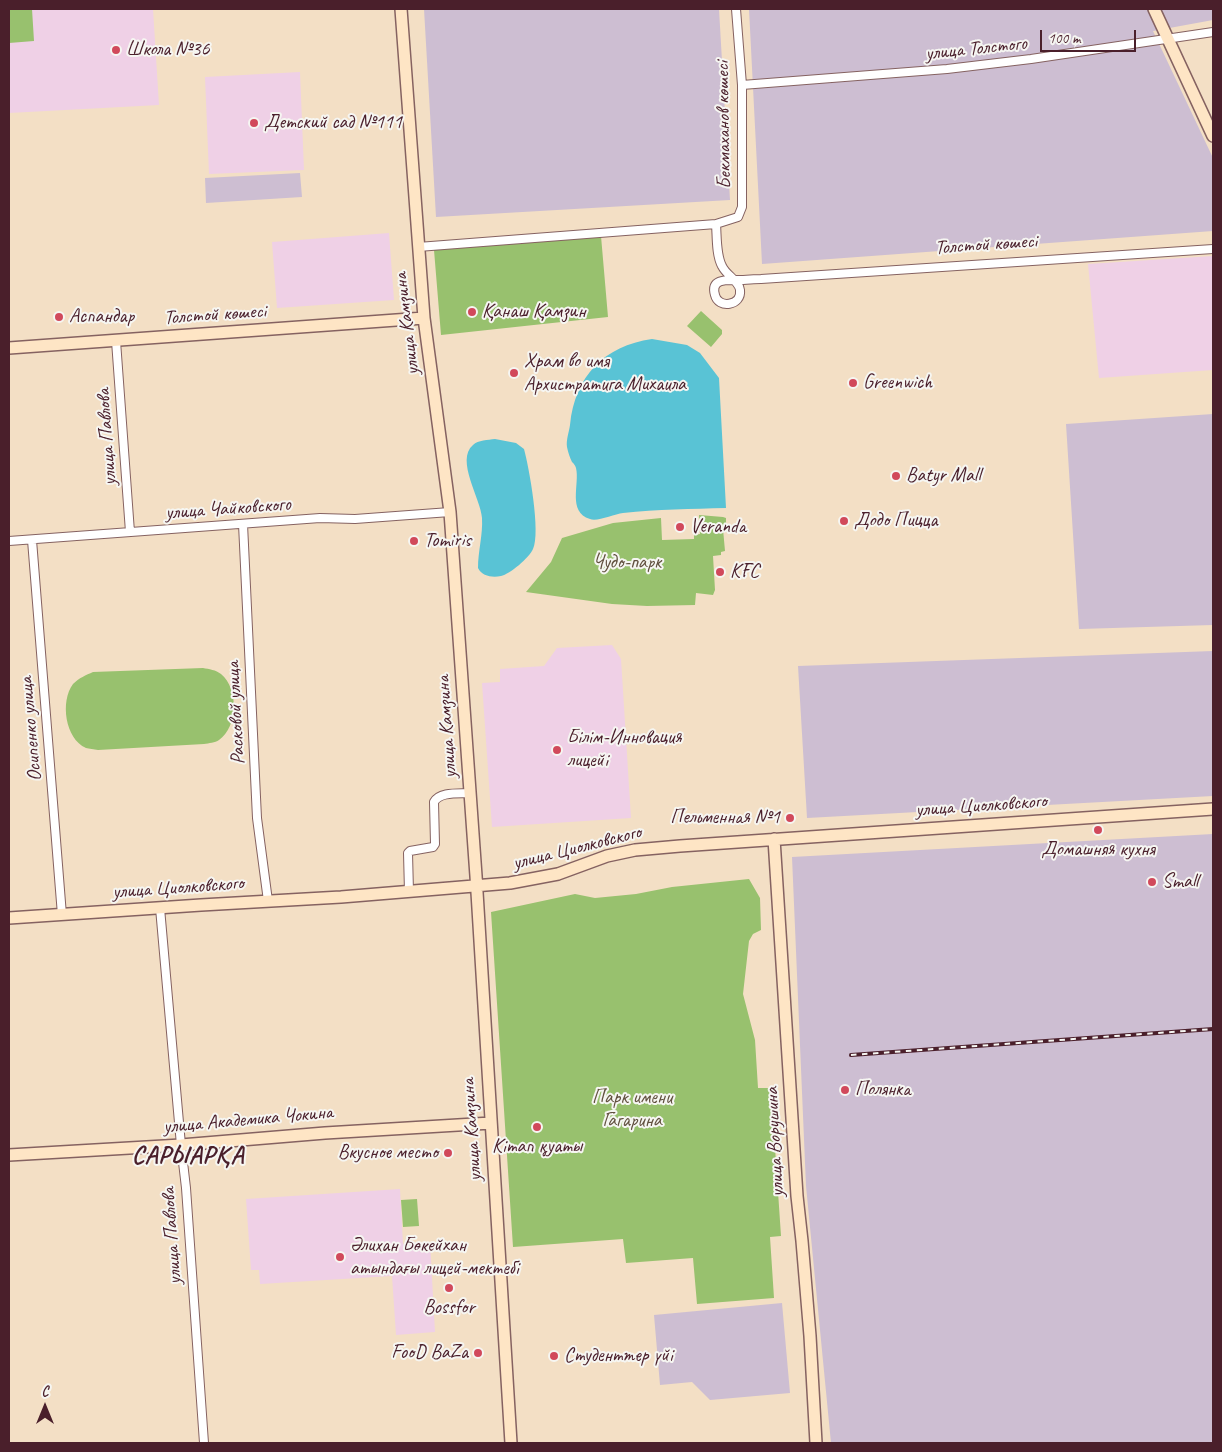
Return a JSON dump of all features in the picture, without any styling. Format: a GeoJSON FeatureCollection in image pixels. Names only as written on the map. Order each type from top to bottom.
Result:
{"type":"FeatureCollection","features":[{"type":"Feature","properties":{"kind":"main road","name":"улица Камзина"},"geometry":{"type":"LineString","coordinates":[[401,9],[424,318],[450,512],[471,793],[511,1443]]}},
{"type":"Feature","properties":{"kind":"main road"},"geometry":{"type":"LineString","coordinates":[[1154,9],[1213,136]]}},
{"type":"Feature","properties":{"kind":"main road","name":"Толстой көшесі"},"geometry":{"type":"LineString","coordinates":[[9,348],[424,318]]}},
{"type":"Feature","properties":{"kind":"main road","name":"улица Циолковского"},"geometry":{"type":"LineString","coordinates":[[9,918],[477,887],[529,881],[558,874],[607,856],[634,850],[1213,809]]}},
{"type":"Feature","properties":{"kind":"main road","name":"улица Ворушина"},"geometry":{"type":"LineString","coordinates":[[774,839],[796,1196],[809,1326],[816,1443]]}},
{"type":"Feature","properties":{"kind":"main road","name":"улица Академика Чокина"},"geometry":{"type":"LineString","coordinates":[[9,1155],[491,1123]]}},
{"type":"Feature","properties":{"kind":"street","name":"Бекмаханов көшесі"},"geometry":{"type":"LineString","coordinates":[[716,224],[738,216],[742,207],[742,85],[736,9]]}},
{"type":"Feature","properties":{"kind":"street","name":"улица Толстого"},"geometry":{"type":"LineString","coordinates":[[742,85],[947,69],[1168,40],[1213,32]]}},
{"type":"Feature","properties":{"kind":"street"},"geometry":{"type":"LineString","coordinates":[[418,247],[716,224],[721,264],[720,276],[714,288],[715,296],[724,304],[732,303],[747,286],[761,279]]}},
{"type":"Feature","properties":{"kind":"street","name":"Толстой көшесі"},"geometry":{"type":"LineString","coordinates":[[761,279],[1213,249]]}},
{"type":"Feature","properties":{"kind":"street"},"geometry":{"type":"LineString","coordinates":[[721,264],[726,273],[738,285],[740,294]]}},
{"type":"Feature","properties":{"kind":"street"},"geometry":{"type":"LineString","coordinates":[[716,284],[723,279],[761,279]]}},
{"type":"Feature","properties":{"kind":"street","name":"улица Павлова"},"geometry":{"type":"LineString","coordinates":[[116,341],[130,532]]}},
{"type":"Feature","properties":{"kind":"street","name":"улица Чайковского"},"geometry":{"type":"LineString","coordinates":[[9,541],[320,518],[355,519],[450,512]]}},
{"type":"Feature","properties":{"kind":"street","name":"Расковой улица"},"geometry":{"type":"LineString","coordinates":[[244,524],[257,818],[268,901]]}},
{"type":"Feature","properties":{"kind":"street","name":"Осипенко улица"},"geometry":{"type":"LineString","coordinates":[[32,540],[62,915]]}},
{"type":"Feature","properties":{"kind":"street"},"geometry":{"type":"LineString","coordinates":[[409,892],[408,853],[434,847],[435,844],[434,802],[436,798],[441,795],[471,793]]}},
{"type":"Feature","properties":{"kind":"street","name":"улица Павлова"},"geometry":{"type":"LineString","coordinates":[[160,908],[180,1145],[186,1188],[204,1443]]}},
{"type":"Feature","properties":{"kind":"shaded area"},"geometry":{"type":"Polygon","coordinates":[[[9,9],[153,9],[159,105],[9,113],[9,9]]]}},
{"type":"Feature","properties":{"kind":"shaded area"},"geometry":{"type":"Polygon","coordinates":[[[424,9],[719,9],[730,200],[436,217],[424,9]]]}},
{"type":"Feature","properties":{"kind":"shaded area"},"geometry":{"type":"Polygon","coordinates":[[[749,9],[1213,9],[1213,20],[1153,31],[1213,158],[1213,231],[762,264],[749,9]]]}},
{"type":"Feature","properties":{"kind":"shaded area","name":"Детский сад №111"},"geometry":{"type":"Polygon","coordinates":[[[300,72],[304,170],[209,174],[205,77],[300,72]]]}},
{"type":"Feature","properties":{"kind":"shaded area"},"geometry":{"type":"Polygon","coordinates":[[[300,173],[302,197],[206,203],[205,178],[300,173]]]}},
{"type":"Feature","properties":{"kind":"shaded area"},"geometry":{"type":"Polygon","coordinates":[[[389,233],[394,300],[277,308],[272,242],[389,233]]]}},
{"type":"Feature","properties":{"kind":"shaded area"},"geometry":{"type":"Polygon","coordinates":[[[1213,256],[1213,370],[1099,378],[1088,264],[1213,256]]]}},
{"type":"Feature","properties":{"kind":"shaded area"},"geometry":{"type":"Polygon","coordinates":[[[1213,414],[1213,625],[1079,629],[1066,424],[1213,414]]]}},
{"type":"Feature","properties":{"kind":"shaded area","name":"Білім-Инновация лицейі"},"geometry":{"type":"Polygon","coordinates":[[[612,645],[621,659],[631,818],[492,827],[482,683],[500,682],[500,669],[544,666],[557,648],[612,645]]]}},
{"type":"Feature","properties":{"kind":"shaded area"},"geometry":{"type":"Polygon","coordinates":[[[1213,651],[1213,796],[807,818],[798,666],[1213,651]]]}},
{"type":"Feature","properties":{"kind":"shaded area"},"geometry":{"type":"Polygon","coordinates":[[[1213,834],[1213,1443],[831,1443],[806,1186],[792,857],[1213,834]]]}},
{"type":"Feature","properties":{"kind":"shaded area","name":"Әлихан Бөкейхан атындағы лицей-мектебі"},"geometry":{"type":"Polygon","coordinates":[[[400,1189],[403,1244],[430,1242],[435,1332],[396,1335],[392,1276],[260,1284],[259,1270],[251,1270],[246,1199],[400,1189]]]}},
{"type":"Feature","properties":{"kind":"shaded area"},"geometry":{"type":"Polygon","coordinates":[[[782,1303],[790,1393],[710,1400],[692,1382],[660,1385],[654,1315],[782,1303]]]}},
{"type":"Feature","properties":{"kind":"green space"},"geometry":{"type":"Polygon","coordinates":[[[9,9],[32,9],[34,41],[9,43],[9,9]]]}},
{"type":"Feature","properties":{"kind":"green space"},"geometry":{"type":"Polygon","coordinates":[[[601,236],[608,317],[441,335],[434,250],[601,236]]]}},
{"type":"Feature","properties":{"kind":"green space"},"geometry":{"type":"Polygon","coordinates":[[[701,311],[722,330],[722,334],[711,347],[687,326],[701,311]]]}},
{"type":"Feature","properties":{"kind":"green space","name":"Чудо-парк"},"geometry":{"type":"Polygon","coordinates":[[[699,515],[726,518],[726,527],[723,529],[725,551],[721,552],[721,555],[713,556],[715,590],[713,595],[696,593],[695,605],[647,606],[612,604],[526,592],[551,562],[562,538],[613,523],[661,518],[662,540],[694,539],[694,535],[700,534],[699,515]]]}},
{"type":"Feature","properties":{"kind":"green space"},"geometry":{"type":"Polygon","coordinates":[[[203,668],[221,674],[231,689],[233,698],[234,708],[230,726],[217,741],[204,744],[98,750],[86,748],[73,737],[67,719],[67,700],[73,684],[83,677],[93,672],[203,668]]]}},
{"type":"Feature","properties":{"kind":"green space","name":"Парк имени Гагарина"},"geometry":{"type":"Polygon","coordinates":[[[749,879],[760,898],[761,930],[753,934],[749,941],[743,994],[755,1040],[758,1088],[771,1088],[781,1236],[770,1237],[774,1298],[697,1304],[693,1258],[626,1263],[623,1239],[513,1247],[491,912],[575,894],[595,898],[749,879]]]}},
{"type":"Feature","properties":{"kind":"green space"},"geometry":{"type":"Polygon","coordinates":[[[417,1199],[419,1226],[403,1227],[401,1200],[417,1199]]]}},
{"type":"Feature","properties":{"kind":"water"},"geometry":{"type":"Polygon","coordinates":[[[652,339],[687,345],[700,353],[719,378],[726,508],[636,512],[590,519],[583,515],[577,504],[576,468],[567,447],[573,408],[578,392],[585,378],[606,356],[620,348],[652,339]]]}},
{"type":"Feature","properties":{"kind":"water"},"geometry":{"type":"Polygon","coordinates":[[[495,439],[516,443],[524,449],[529,470],[536,529],[533,549],[528,557],[509,572],[494,577],[485,575],[478,568],[482,518],[470,480],[467,460],[468,452],[475,443],[495,439]]]}},
{"type":"Feature","properties":{"kind":"railway"},"geometry":{"type":"LineString","coordinates":[[851,1055],[1213,1029]]}},
{"type":"Feature","properties":{"kind":"place","name":"Школа №36"},"geometry":{"type":"Point","coordinates":[116,50]}},
{"type":"Feature","properties":{"kind":"place","name":"Детский сад №111"},"geometry":{"type":"Point","coordinates":[254,123]}},
{"type":"Feature","properties":{"kind":"place","name":"Қанаш Қамзин"},"geometry":{"type":"Point","coordinates":[472,312]}},
{"type":"Feature","properties":{"kind":"place","name":"Аспандар"},"geometry":{"type":"Point","coordinates":[59,317]}},
{"type":"Feature","properties":{"kind":"place","name":"Храм во имя Архистратига Михаила"},"geometry":{"type":"Point","coordinates":[514,373]}},
{"type":"Feature","properties":{"kind":"place","name":"Greenwich"},"geometry":{"type":"Point","coordinates":[853,383]}},
{"type":"Feature","properties":{"kind":"place","name":"Batyr Mall"},"geometry":{"type":"Point","coordinates":[896,476]}},
{"type":"Feature","properties":{"kind":"place","name":"Додо Пицца"},"geometry":{"type":"Point","coordinates":[844,521]}},
{"type":"Feature","properties":{"kind":"place","name":"Veranda"},"geometry":{"type":"Point","coordinates":[680,527]}},
{"type":"Feature","properties":{"kind":"place","name":"Tomiris"},"geometry":{"type":"Point","coordinates":[414,541]}},
{"type":"Feature","properties":{"kind":"place","name":"KFC"},"geometry":{"type":"Point","coordinates":[720,572]}},
{"type":"Feature","properties":{"kind":"place","name":"Білім-Инновация лицейі"},"geometry":{"type":"Point","coordinates":[557,750]}},
{"type":"Feature","properties":{"kind":"place","name":"Пельменная №1"},"geometry":{"type":"Point","coordinates":[790,818]}},
{"type":"Feature","properties":{"kind":"place","name":"Домашняя кухня"},"geometry":{"type":"Point","coordinates":[1098,830]}},
{"type":"Feature","properties":{"kind":"place","name":"Small"},"geometry":{"type":"Point","coordinates":[1152,882]}},
{"type":"Feature","properties":{"kind":"place","name":"Полянка"},"geometry":{"type":"Point","coordinates":[845,1090]}},
{"type":"Feature","properties":{"kind":"place","name":"Кітап қуаты"},"geometry":{"type":"Point","coordinates":[537,1127]}},
{"type":"Feature","properties":{"kind":"place","name":"Вкусное место"},"geometry":{"type":"Point","coordinates":[448,1153]}},
{"type":"Feature","properties":{"kind":"place","name":"Әлихан Бөкейхан атындағы лицей-мектебі"},"geometry":{"type":"Point","coordinates":[340,1257]}},
{"type":"Feature","properties":{"kind":"place","name":"Bossfor"},"geometry":{"type":"Point","coordinates":[449,1288]}},
{"type":"Feature","properties":{"kind":"place","name":"FooD BaZa"},"geometry":{"type":"Point","coordinates":[478,1353]}},
{"type":"Feature","properties":{"kind":"place","name":"Студенттер үйі"},"geometry":{"type":"Point","coordinates":[554,1356]}},
{"type":"Feature","properties":{"kind":"district","name":"САРЫАРҚА"},"geometry":{"type":"Point","coordinates":[188,1156]}}]}
